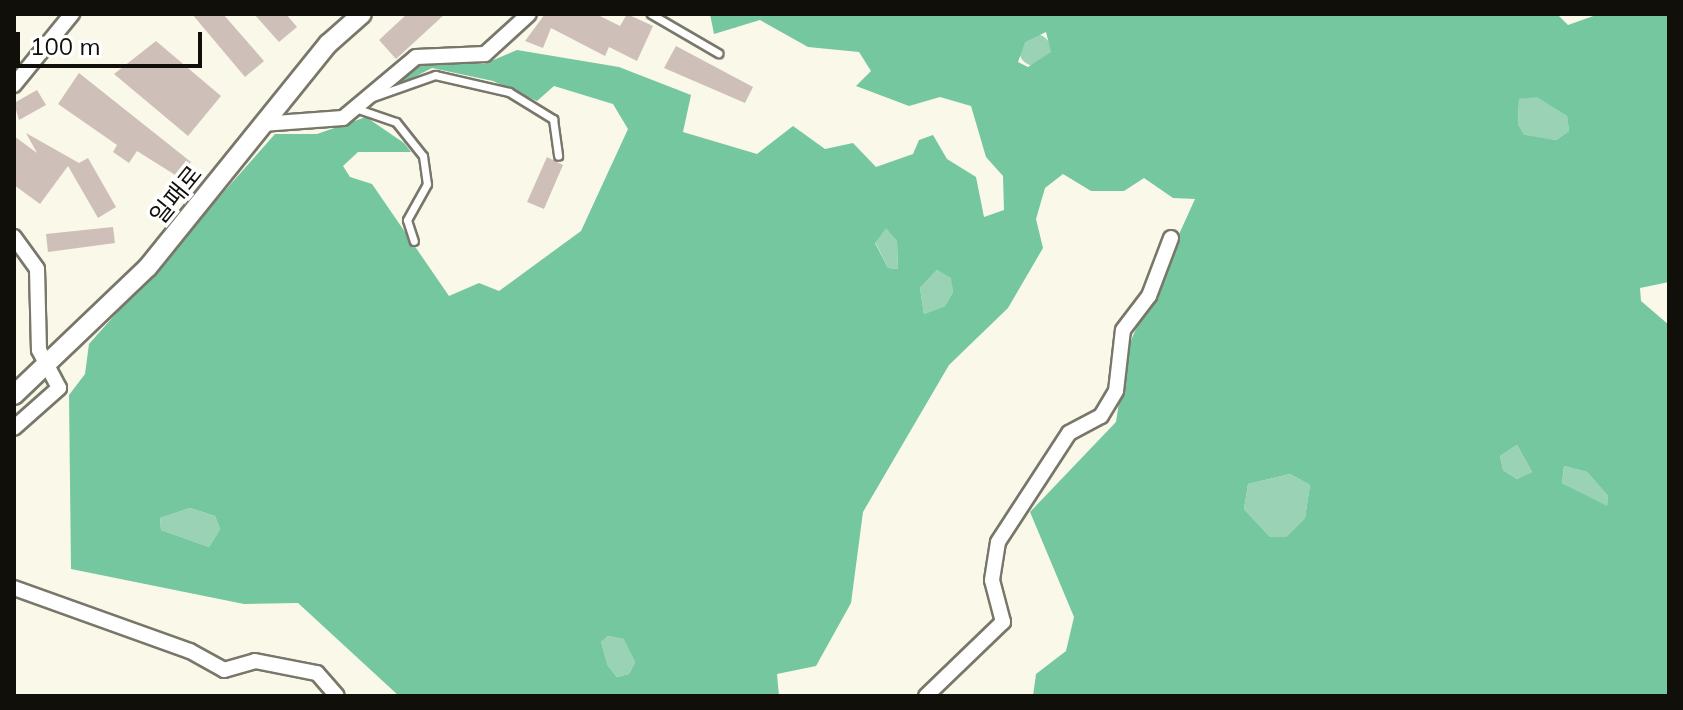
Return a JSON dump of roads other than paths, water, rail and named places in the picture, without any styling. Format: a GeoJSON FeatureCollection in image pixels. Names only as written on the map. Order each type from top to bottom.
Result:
{"type":"FeatureCollection","features":[{"type":"Feature","properties":{"kind":"street"},"geometry":{"type":"LineString","coordinates":[[14,85],[72,14]]}},
{"type":"Feature","properties":{"kind":"street","name":"일패로"},"geometry":{"type":"LineString","coordinates":[[14,395],[148,267],[262,124],[362,14]]}},
{"type":"Feature","properties":{"kind":"street"},"geometry":{"type":"LineString","coordinates":[[262,124],[321,124],[358,109],[416,57],[485,54],[529,14]]}},
{"type":"Feature","properties":{"kind":"street"},"geometry":{"type":"LineString","coordinates":[[14,237],[37,269],[45,367],[59,388],[14,428]]}},
{"type":"Feature","properties":{"kind":"street"},"geometry":{"type":"LineString","coordinates":[[926,696],[1003,622],[992,580],[998,542],[1069,433],[1101,416],[1116,391],[1123,330],[1149,296],[1171,238]]}},
{"type":"Feature","properties":{"kind":"street"},"geometry":{"type":"LineString","coordinates":[[14,588],[190,651],[224,670],[255,661],[317,673],[337,696]]}},
{"type":"Feature","properties":{"kind":"lane"},"geometry":{"type":"LineString","coordinates":[[651,14],[718,53]]}},
{"type":"Feature","properties":{"kind":"lane"},"geometry":{"type":"LineString","coordinates":[[373,97],[435,75],[509,92],[553,119],[558,156]]}},
{"type":"Feature","properties":{"kind":"lane"},"geometry":{"type":"LineString","coordinates":[[358,109],[396,122],[423,156],[427,184],[407,220],[414,241]]}}]}
